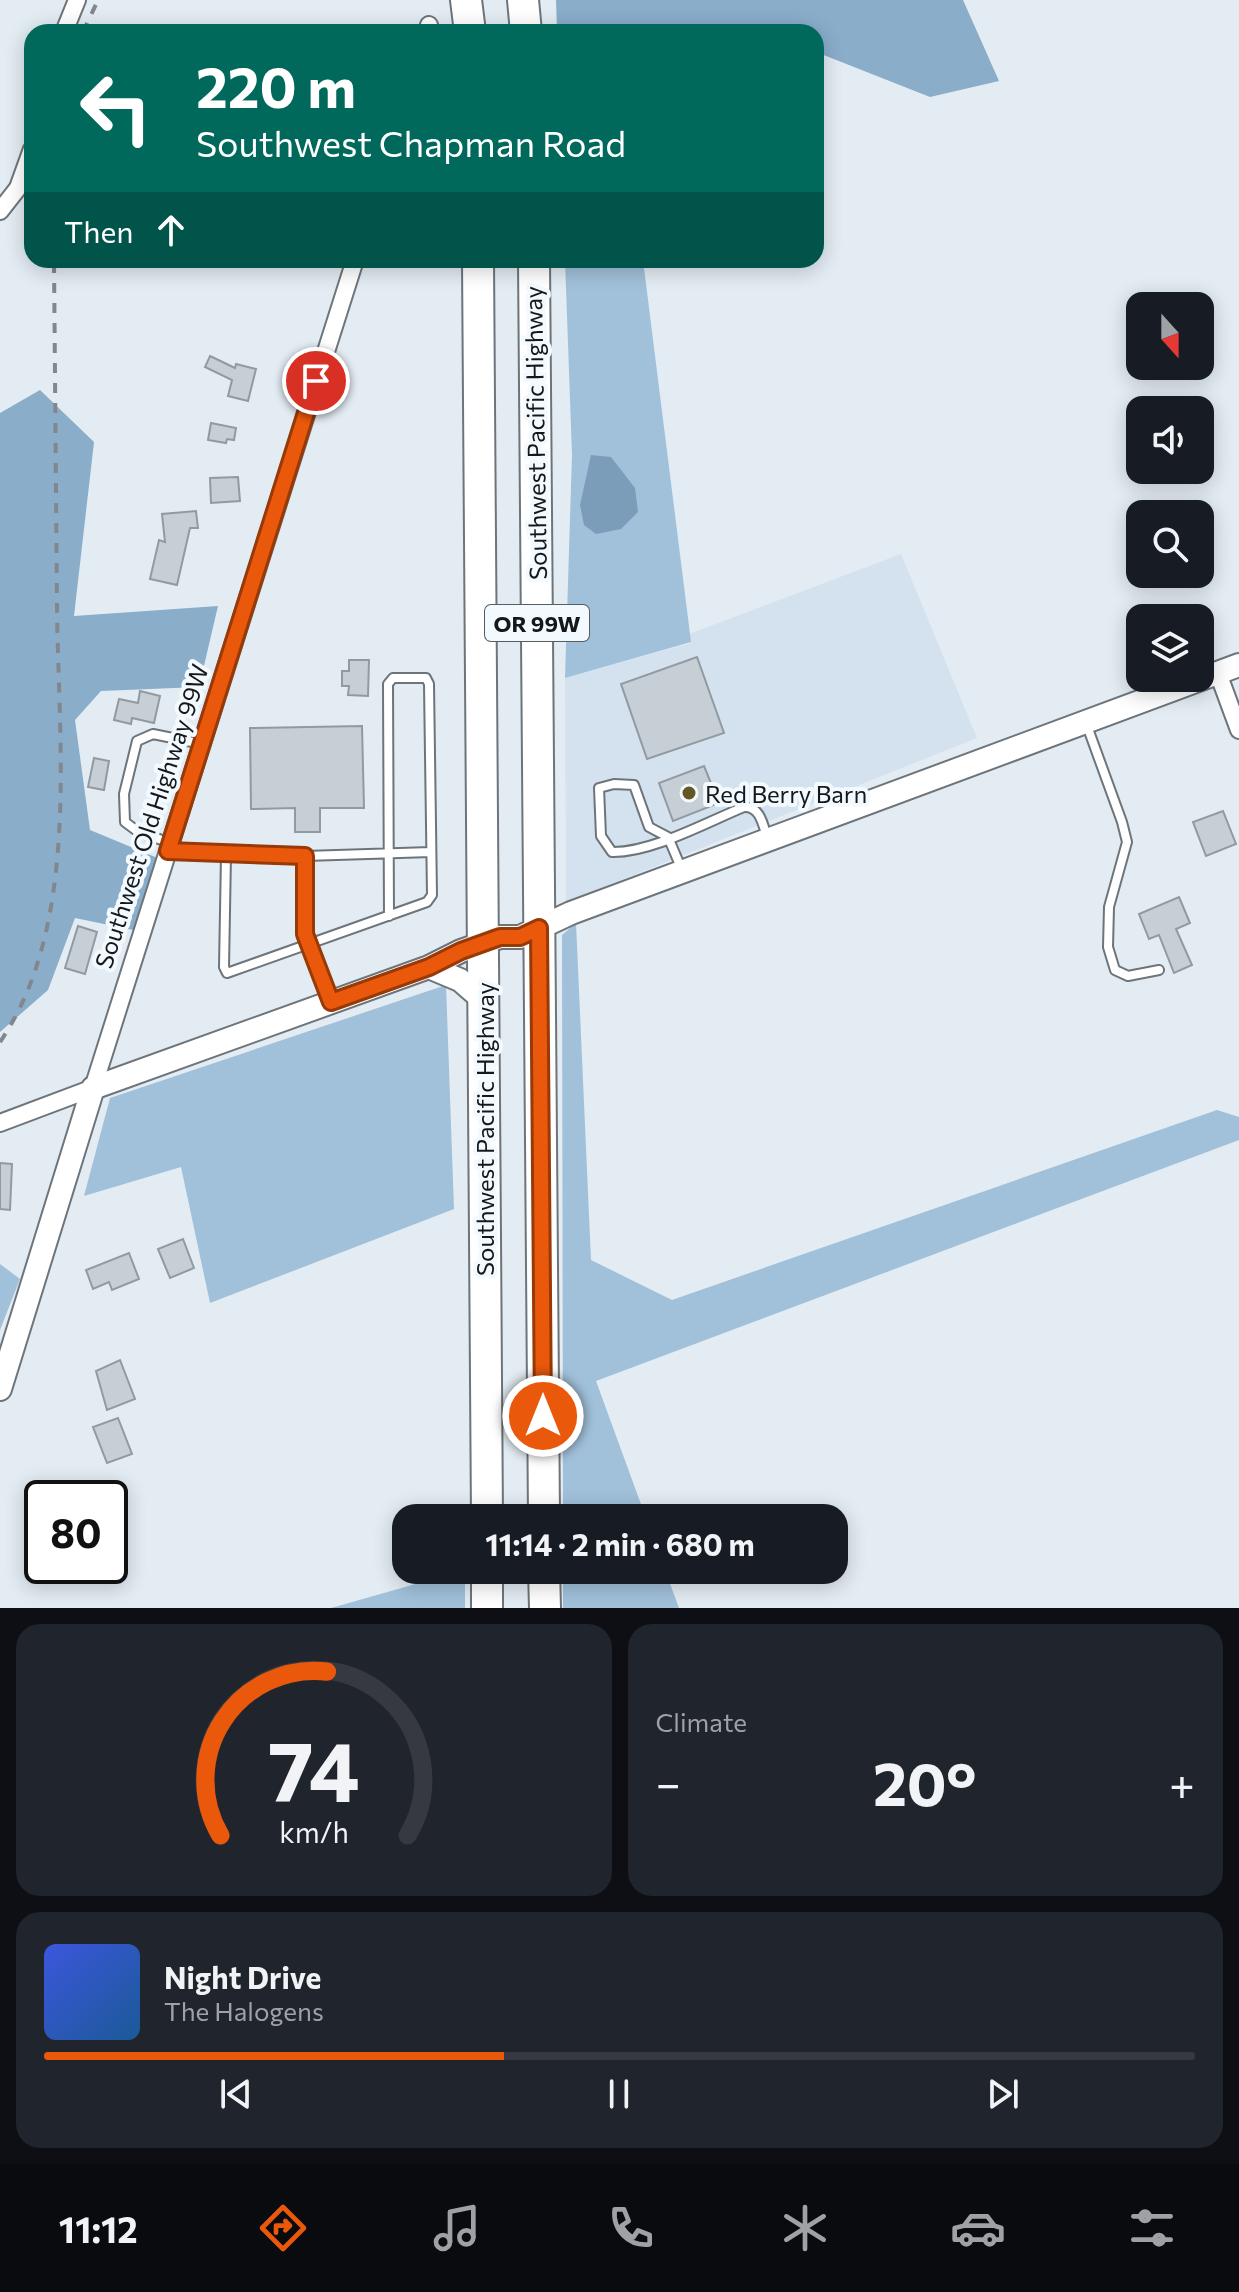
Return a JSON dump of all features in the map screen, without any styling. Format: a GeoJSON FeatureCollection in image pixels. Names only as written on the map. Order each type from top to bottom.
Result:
{"type":"FeatureCollection","features":[{"type":"Feature","properties":{"kind":"highway"},"geometry":{"type":"LineString","coordinates":[[466,0],[469,24]]}},
{"type":"Feature","properties":{"kind":"highway","name":"Southwest Pacific Highway"},"geometry":{"type":"LineString","coordinates":[[478,268],[487,1504]]}},
{"type":"Feature","properties":{"kind":"highway","name":"Southwest Pacific Highway"},"geometry":{"type":"LineString","coordinates":[[534,268],[544,1504]]}},
{"type":"Feature","properties":{"kind":"highway"},"geometry":{"type":"LineString","coordinates":[[487,1584],[487,1608]]}},
{"type":"Feature","properties":{"kind":"highway"},"geometry":{"type":"LineString","coordinates":[[544,1584],[545,1608]]}},
{"type":"Feature","properties":{"kind":"street"},"geometry":{"type":"LineString","coordinates":[[67,24],[77,0]]}},
{"type":"Feature","properties":{"kind":"street"},"geometry":{"type":"LineString","coordinates":[[0,211],[18,188],[24,171]]}},
{"type":"Feature","properties":{"kind":"street","name":"Southwest Old Highway 99W"},"geometry":{"type":"LineString","coordinates":[[0,1389],[352,268]]}},
{"type":"Feature","properties":{"kind":"street"},"geometry":{"type":"LineString","coordinates":[[0,1123],[429,967],[483,943],[500,937],[520,937],[683,872],[1228,669],[1239,730]]}},
{"type":"Feature","properties":{"kind":"street"},"geometry":{"type":"LineString","coordinates":[[429,967],[460,980],[483,1000]]}},
{"type":"Feature","properties":{"kind":"lane"},"geometry":{"type":"LineString","coordinates":[[226,855],[224,967],[227,973],[310,945],[389,916],[427,902],[432,895],[429,684],[426,678],[393,678],[388,684],[389,916]]}},
{"type":"Feature","properties":{"kind":"lane"},"geometry":{"type":"LineString","coordinates":[[1086,723],[1127,842],[1112,885],[1108,947],[1115,970],[1128,976],[1147,975],[1159,970]]}},
{"type":"Feature","properties":{"kind":"lane"},"geometry":{"type":"LineString","coordinates":[[202,744],[153,734],[143,736],[135,747],[124,794],[125,822],[169,847],[226,855],[431,852]]}},
{"type":"Feature","properties":{"kind":"lane"},"geometry":{"type":"LineString","coordinates":[[683,872],[668,837],[649,827],[634,785],[614,784],[599,788],[601,836],[612,852],[627,852],[668,837],[744,807],[756,810],[768,841]]}},
{"type":"Feature","properties":{"kind":"lane"},"geometry":{"type":"LineString","coordinates":[[305,856],[305,934],[331,1002]]}},
{"type":"Feature","properties":{"kind":"shaded area"},"geometry":{"type":"Polygon","coordinates":[[[556,0],[963,0],[999,81],[930,97],[824,55],[824,24],[557,24],[556,0]]]}},
{"type":"Feature","properties":{"kind":"shaded area"},"geometry":{"type":"Polygon","coordinates":[[[565,268],[644,268],[691,642],[565,678],[572,455],[565,268]]]}},
{"type":"Feature","properties":{"kind":"shaded area"},"geometry":{"type":"Polygon","coordinates":[[[40,390],[94,442],[74,616],[218,606],[199,687],[101,691],[75,720],[90,830],[160,859],[138,931],[75,918],[48,990],[0,1032],[0,413],[40,390]]]}},
{"type":"Feature","properties":{"kind":"shaded area"},"geometry":{"type":"Polygon","coordinates":[[[591,455],[611,457],[635,488],[638,512],[621,529],[596,534],[584,525],[580,505],[591,455]]]}},
{"type":"Feature","properties":{"kind":"shaded area"},"geometry":{"type":"Polygon","coordinates":[[[901,554],[977,738],[566,902],[565,678],[691,643],[689,634],[901,554]]]}},
{"type":"Feature","properties":{"kind":"shaded area"},"geometry":{"type":"Polygon","coordinates":[[[576,923],[591,1260],[672,1300],[1217,1110],[1239,1117],[1239,1140],[596,1381],[641,1504],[563,1504],[562,935],[576,923]]]}},
{"type":"Feature","properties":{"kind":"shaded area"},"geometry":{"type":"Polygon","coordinates":[[[446,985],[454,1209],[210,1303],[181,1167],[84,1196],[110,1098],[446,985]]]}},
{"type":"Feature","properties":{"kind":"shaded area"},"geometry":{"type":"Polygon","coordinates":[[[0,1264],[20,1279],[0,1330],[0,1264]]]}},
{"type":"Feature","properties":{"kind":"shaded area"},"geometry":{"type":"Polygon","coordinates":[[[416,1584],[465,1584],[465,1608],[331,1608],[416,1584]]]}},
{"type":"Feature","properties":{"kind":"shaded area"},"geometry":{"type":"Polygon","coordinates":[[[563,1584],[670,1584],[679,1608],[563,1608],[563,1584]]]}},
{"type":"Feature","properties":{"kind":"building"},"geometry":{"type":"Polygon","coordinates":[[[210,356],[235,368],[236,364],[256,369],[248,401],[228,396],[232,380],[205,367],[210,356]]]}},
{"type":"Feature","properties":{"kind":"building"},"geometry":{"type":"Polygon","coordinates":[[[211,423],[236,428],[234,440],[227,439],[226,443],[208,440],[211,423]]]}},
{"type":"Feature","properties":{"kind":"building"},"geometry":{"type":"Polygon","coordinates":[[[238,477],[240,501],[211,503],[210,478],[238,477]]]}},
{"type":"Feature","properties":{"kind":"building"},"geometry":{"type":"Polygon","coordinates":[[[196,511],[198,528],[190,528],[177,585],[150,579],[159,540],[165,542],[162,514],[196,511]]]}},
{"type":"Feature","properties":{"kind":"building"},"geometry":{"type":"Polygon","coordinates":[[[697,657],[724,733],[647,759],[621,684],[697,657]]]}},
{"type":"Feature","properties":{"kind":"building"},"geometry":{"type":"Polygon","coordinates":[[[349,660],[369,660],[368,696],[348,695],[349,686],[342,686],[342,671],[349,671],[349,660]]]}},
{"type":"Feature","properties":{"kind":"building"},"geometry":{"type":"Polygon","coordinates":[[[140,691],[160,696],[154,723],[132,718],[131,724],[114,720],[119,699],[138,703],[140,691]]]}},
{"type":"Feature","properties":{"kind":"building"},"geometry":{"type":"Polygon","coordinates":[[[362,726],[364,808],[320,808],[320,832],[295,832],[295,808],[251,809],[250,728],[362,726]]]}},
{"type":"Feature","properties":{"kind":"building"},"geometry":{"type":"Polygon","coordinates":[[[94,758],[109,761],[104,790],[88,787],[94,758]]]}},
{"type":"Feature","properties":{"kind":"building","name":"Red Berry Barn"},"geometry":{"type":"Polygon","coordinates":[[[704,766],[719,803],[673,821],[659,783],[704,766]]]}},
{"type":"Feature","properties":{"kind":"building"},"geometry":{"type":"Polygon","coordinates":[[[1223,811],[1236,844],[1206,856],[1193,822],[1223,811]]]}},
{"type":"Feature","properties":{"kind":"building"},"geometry":{"type":"Polygon","coordinates":[[[1179,897],[1190,923],[1176,929],[1192,965],[1174,973],[1159,935],[1149,939],[1139,914],[1179,897]]]}},
{"type":"Feature","properties":{"kind":"building"},"geometry":{"type":"Polygon","coordinates":[[[78,926],[97,932],[85,974],[65,968],[78,926]]]}},
{"type":"Feature","properties":{"kind":"building"},"geometry":{"type":"Polygon","coordinates":[[[0,1163],[12,1164],[10,1210],[0,1209],[0,1163]]]}},
{"type":"Feature","properties":{"kind":"building"},"geometry":{"type":"Polygon","coordinates":[[[183,1239],[194,1268],[170,1278],[158,1249],[183,1239]]]}},
{"type":"Feature","properties":{"kind":"building"},"geometry":{"type":"Polygon","coordinates":[[[129,1253],[139,1279],[112,1290],[109,1282],[93,1289],[86,1270],[129,1253]]]}},
{"type":"Feature","properties":{"kind":"building"},"geometry":{"type":"Polygon","coordinates":[[[120,1360],[135,1399],[107,1410],[96,1371],[120,1360]]]}},
{"type":"Feature","properties":{"kind":"building"},"geometry":{"type":"Polygon","coordinates":[[[118,1418],[132,1454],[107,1463],[93,1427],[118,1418]]]}},
{"type":"Feature","properties":{"kind":"railway"},"geometry":{"type":"LineString","coordinates":[[87,24],[98,0]]}},
{"type":"Feature","properties":{"kind":"railway"},"geometry":{"type":"LineString","coordinates":[[0,1042],[26,995],[43,943],[54,888],[59,831],[61,772],[54,268]]}},
{"type":"Feature","properties":{"kind":"place","name":"Red Berry Barn"},"geometry":{"type":"Point","coordinates":[689,793]}},
{"type":"Feature","properties":{"kind":"route"},"geometry":{"type":"LineString","coordinates":[[316,381],[168,851],[305,856],[305,934],[331,1002],[429,967],[500,937],[520,937],[539,928],[543,1416]]}}]}
